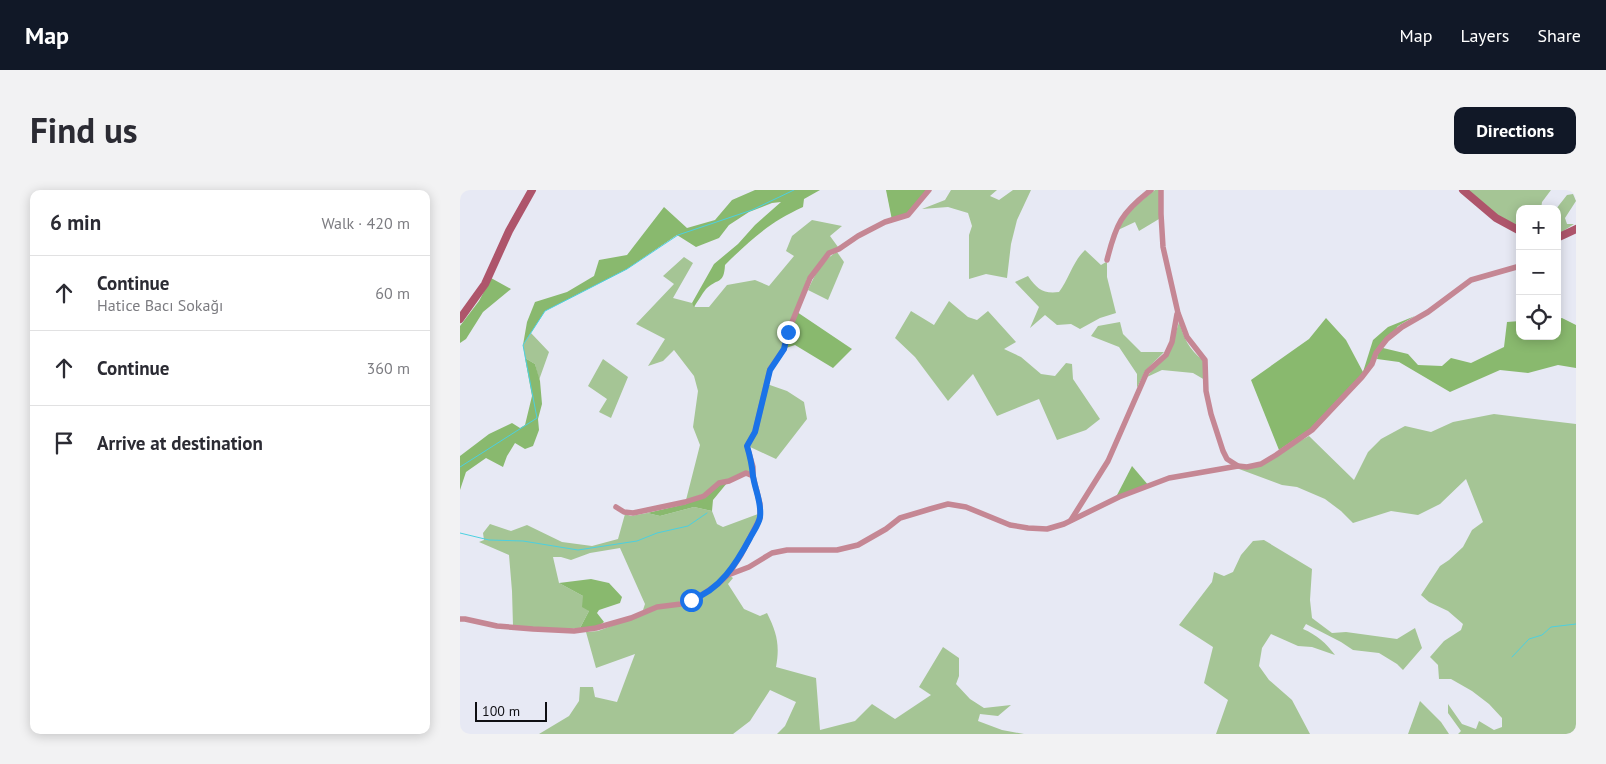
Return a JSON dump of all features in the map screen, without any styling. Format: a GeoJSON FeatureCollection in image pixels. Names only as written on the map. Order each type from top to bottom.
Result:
{"type":"FeatureCollection","features":[{"type":"Feature","properties":{"kind":"street"},"geometry":{"type":"LineString","coordinates":[[460,319],[485,284],[509,231],[532,190]]}},
{"type":"Feature","properties":{"kind":"street"},"geometry":{"type":"LineString","coordinates":[[460,619],[474,620],[496,626],[533,629],[574,631],[596,628],[630,618],[657,607],[681,604],[697,598],[728,575],[741,555],[760,518],[760,504],[747,446],[755,432],[770,370],[784,349],[788,332],[810,278],[829,254],[885,222],[908,215],[929,190]]}},
{"type":"Feature","properties":{"kind":"street"},"geometry":{"type":"LineString","coordinates":[[1107,260],[1118,222],[1136,201],[1151,190]]}},
{"type":"Feature","properties":{"kind":"street"},"geometry":{"type":"LineString","coordinates":[[1161,190],[1160,214],[1164,247],[1178,310],[1187,337],[1205,360],[1206,390],[1211,414],[1223,451],[1227,459],[1238,466]]}},
{"type":"Feature","properties":{"kind":"street"},"geometry":{"type":"LineString","coordinates":[[1463,190],[1496,218],[1516,229]]}},
{"type":"Feature","properties":{"kind":"street"},"geometry":{"type":"LineString","coordinates":[[1561,236],[1576,228]]}},
{"type":"Feature","properties":{"kind":"street"},"geometry":{"type":"LineString","coordinates":[[1561,239],[1566,234]]}},
{"type":"Feature","properties":{"kind":"street"},"geometry":{"type":"LineString","coordinates":[[728,575],[749,567],[772,553],[787,550],[837,550],[858,545],[886,530],[900,518],[948,504],[966,507],[1010,525],[1047,529],[1064,524],[1119,497],[1169,478],[1261,464],[1312,430],[1362,377],[1372,364],[1376,352],[1387,339],[1402,327],[1428,312],[1471,280],[1516,267]]}},
{"type":"Feature","properties":{"kind":"street"},"geometry":{"type":"LineString","coordinates":[[1071,520],[1108,461],[1147,372],[1166,355],[1172,342],[1178,310]]}},
{"type":"Feature","properties":{"kind":"street"},"geometry":{"type":"LineString","coordinates":[[616,507],[624,512],[633,513],[650,510],[704,496],[719,483],[729,481],[746,473],[753,476]]}},
{"type":"Feature","properties":{"kind":"green space"},"geometry":{"type":"Polygon","coordinates":[[[755,190],[820,190],[804,199],[803,207],[771,225],[744,247],[725,265],[723,276],[706,289],[694,307],[692,303],[714,264],[738,244],[755,225],[781,202],[772,203],[749,212],[729,225],[719,238],[696,247],[677,235],[627,269],[545,311],[523,345],[527,322],[535,302],[567,292],[594,276],[599,260],[627,255],[664,207],[687,228],[715,220],[732,200],[755,190]]]}},
{"type":"Feature","properties":{"kind":"green space"},"geometry":{"type":"Polygon","coordinates":[[[886,190],[929,190],[908,215],[892,220],[886,190]]]}},
{"type":"Feature","properties":{"kind":"green space"},"geometry":{"type":"Polygon","coordinates":[[[951,190],[997,190],[990,196],[999,200],[1013,190],[1031,190],[1017,220],[1011,244],[1007,278],[986,274],[969,279],[969,235],[972,226],[968,213],[948,207],[922,209],[945,200],[951,190]]]}},
{"type":"Feature","properties":{"kind":"green space"},"geometry":{"type":"Polygon","coordinates":[[[1155,190],[1159,190],[1159,219],[1139,231],[1135,222],[1118,230],[1124,218],[1155,190]]]}},
{"type":"Feature","properties":{"kind":"green space"},"geometry":{"type":"Polygon","coordinates":[[[1467,190],[1551,190],[1542,205],[1516,205],[1516,226],[1496,216],[1467,190]]]}},
{"type":"Feature","properties":{"kind":"green space"},"geometry":{"type":"Polygon","coordinates":[[[1573,194],[1576,201],[1565,218],[1567,224],[1574,224],[1561,232],[1561,205],[1559,205],[1567,195],[1573,194]]]}},
{"type":"Feature","properties":{"kind":"green space"},"geometry":{"type":"Polygon","coordinates":[[[812,220],[842,226],[830,236],[838,247],[807,279],[784,349],[770,369],[767,384],[787,391],[804,402],[807,419],[776,459],[748,446],[752,474],[746,471],[703,494],[686,500],[700,445],[693,427],[698,391],[694,376],[674,350],[663,361],[648,366],[665,339],[636,324],[674,284],[663,276],[684,257],[693,263],[673,298],[692,303],[695,307],[709,307],[727,285],[755,280],[769,286],[794,256],[786,251],[792,236],[812,220]]]}},
{"type":"Feature","properties":{"kind":"green space"},"geometry":{"type":"Polygon","coordinates":[[[1085,250],[1101,265],[1107,263],[1107,277],[1116,313],[1100,318],[1080,329],[1071,324],[1057,325],[1045,315],[1030,328],[1039,307],[1015,282],[1028,276],[1041,290],[1059,292],[1077,259],[1085,250]]]}},
{"type":"Feature","properties":{"kind":"green space"},"geometry":{"type":"Polygon","coordinates":[[[837,252],[844,262],[828,300],[808,290],[823,263],[837,252]]]}},
{"type":"Feature","properties":{"kind":"green space"},"geometry":{"type":"Polygon","coordinates":[[[491,278],[511,289],[483,312],[466,339],[460,343],[460,326],[479,301],[491,278]]]}},
{"type":"Feature","properties":{"kind":"green space"},"geometry":{"type":"Polygon","coordinates":[[[949,301],[968,317],[977,320],[988,311],[1016,342],[1004,349],[1021,357],[1041,374],[1055,376],[1066,363],[1072,364],[1073,379],[1100,419],[1086,430],[1057,440],[1039,399],[997,416],[973,374],[948,401],[915,357],[895,338],[911,311],[934,325],[949,301]]]}},
{"type":"Feature","properties":{"kind":"green space"},"geometry":{"type":"Polygon","coordinates":[[[797,312],[852,349],[833,368],[795,345],[786,348],[788,332],[797,312]]]}},
{"type":"Feature","properties":{"kind":"green space"},"geometry":{"type":"Polygon","coordinates":[[[1415,316],[1398,326],[1363,373],[1310,429],[1279,450],[1251,380],[1309,339],[1326,318],[1346,340],[1363,372],[1373,340],[1388,327],[1415,316]]]}},
{"type":"Feature","properties":{"kind":"green space"},"geometry":{"type":"Polygon","coordinates":[[[1561,318],[1576,325],[1576,368],[1558,365],[1528,373],[1500,370],[1450,392],[1399,362],[1377,359],[1378,353],[1383,348],[1408,354],[1418,365],[1442,366],[1451,358],[1471,363],[1504,347],[1507,322],[1516,321],[1516,340],[1561,340],[1561,318]]]}},
{"type":"Feature","properties":{"kind":"green space"},"geometry":{"type":"Polygon","coordinates":[[[1120,322],[1123,334],[1141,352],[1164,352],[1145,371],[1137,388],[1137,374],[1119,347],[1091,336],[1098,326],[1120,322]]]}},
{"type":"Feature","properties":{"kind":"green space"},"geometry":{"type":"Polygon","coordinates":[[[1179,322],[1188,343],[1203,360],[1205,380],[1193,373],[1162,370],[1147,377],[1173,342],[1179,322]]]}},
{"type":"Feature","properties":{"kind":"green space"},"geometry":{"type":"Polygon","coordinates":[[[531,333],[549,352],[539,380],[535,364],[525,358],[523,345],[531,333]]]}},
{"type":"Feature","properties":{"kind":"green space"},"geometry":{"type":"Polygon","coordinates":[[[525,358],[535,364],[540,381],[542,404],[538,419],[539,430],[533,446],[525,449],[515,443],[503,467],[486,458],[466,472],[460,490],[460,456],[489,434],[512,423],[520,428],[525,425],[532,396],[525,358]]]}},
{"type":"Feature","properties":{"kind":"green space"},"geometry":{"type":"Polygon","coordinates":[[[603,359],[628,377],[611,418],[599,412],[607,399],[588,386],[603,359]]]}},
{"type":"Feature","properties":{"kind":"green space"},"geometry":{"type":"Polygon","coordinates":[[[1494,414],[1576,424],[1576,734],[1458,734],[1461,731],[1448,713],[1448,704],[1462,724],[1476,729],[1479,721],[1494,730],[1502,727],[1502,718],[1489,704],[1472,691],[1451,679],[1439,679],[1438,665],[1430,657],[1444,641],[1461,630],[1463,624],[1448,611],[1429,602],[1421,595],[1440,566],[1463,547],[1472,530],[1483,522],[1466,479],[1440,504],[1418,515],[1391,511],[1353,523],[1325,499],[1297,487],[1282,485],[1239,469],[1249,469],[1309,436],[1354,480],[1368,452],[1381,439],[1405,426],[1431,432],[1453,422],[1494,414]]]}},
{"type":"Feature","properties":{"kind":"green space"},"geometry":{"type":"Polygon","coordinates":[[[1132,466],[1149,486],[1115,499],[1132,466]]]}},
{"type":"Feature","properties":{"kind":"green space"},"geometry":{"type":"Polygon","coordinates":[[[727,483],[713,500],[712,511],[694,507],[660,516],[647,513],[686,504],[720,484],[727,483]]]}},
{"type":"Feature","properties":{"kind":"green space"},"geometry":{"type":"Polygon","coordinates":[[[694,507],[712,511],[717,524],[723,527],[758,514],[758,518],[740,553],[719,582],[700,595],[643,610],[645,604],[620,548],[590,553],[571,560],[553,557],[559,583],[583,596],[589,611],[580,628],[513,626],[509,555],[479,542],[484,540],[483,533],[490,524],[511,531],[527,525],[562,542],[592,546],[618,539],[625,514],[631,516],[647,513],[660,516],[694,507]]]}},
{"type":"Feature","properties":{"kind":"green space"},"geometry":{"type":"Polygon","coordinates":[[[1264,540],[1312,569],[1310,600],[1312,618],[1332,633],[1346,632],[1397,639],[1415,628],[1422,648],[1403,670],[1379,653],[1353,650],[1306,624],[1303,629],[1321,640],[1335,655],[1312,647],[1298,646],[1271,634],[1262,648],[1259,666],[1269,680],[1292,700],[1310,734],[1216,734],[1228,700],[1204,683],[1213,647],[1179,625],[1212,582],[1214,572],[1224,576],[1233,572],[1241,555],[1253,541],[1264,540]]]}},
{"type":"Feature","properties":{"kind":"green space"},"geometry":{"type":"Polygon","coordinates":[[[730,576],[733,578],[728,584],[744,609],[760,616],[767,613],[777,639],[776,667],[816,678],[820,730],[855,721],[872,704],[895,719],[931,695],[919,687],[943,647],[959,658],[959,676],[956,684],[970,699],[984,708],[1011,705],[998,716],[980,714],[978,721],[1002,730],[1024,734],[777,734],[785,726],[796,702],[770,690],[750,721],[733,734],[539,734],[569,716],[579,701],[580,687],[593,687],[595,697],[617,702],[635,654],[596,668],[586,632],[598,631],[657,609],[680,606],[730,576]]]}},
{"type":"Feature","properties":{"kind":"green space"},"geometry":{"type":"Polygon","coordinates":[[[591,579],[609,583],[622,597],[620,603],[599,610],[597,613],[604,622],[596,628],[579,630],[589,611],[582,607],[583,596],[559,583],[591,579]]]}},
{"type":"Feature","properties":{"kind":"green space"},"geometry":{"type":"Polygon","coordinates":[[[1420,701],[1441,722],[1449,734],[1408,734],[1420,701]]]}},
{"type":"Feature","properties":{"kind":"waterway"},"geometry":{"type":"LineString","coordinates":[[460,467],[537,418],[523,345],[545,311],[627,269],[678,235],[752,210],[794,190]]}},
{"type":"Feature","properties":{"kind":"waterway"},"geometry":{"type":"LineString","coordinates":[[460,533],[489,540],[523,541],[578,550],[637,541],[657,533],[688,526],[707,513]]}},
{"type":"Feature","properties":{"kind":"waterway"},"geometry":{"type":"LineString","coordinates":[[1512,657],[1529,639],[1542,635],[1551,627],[1576,624]]}},
{"type":"Feature","properties":{"kind":"route"},"geometry":{"type":"LineString","coordinates":[[691,600],[718,584],[728,575],[741,555],[760,518],[760,504],[747,446],[755,432],[770,370],[784,349],[788,332]]}}]}
